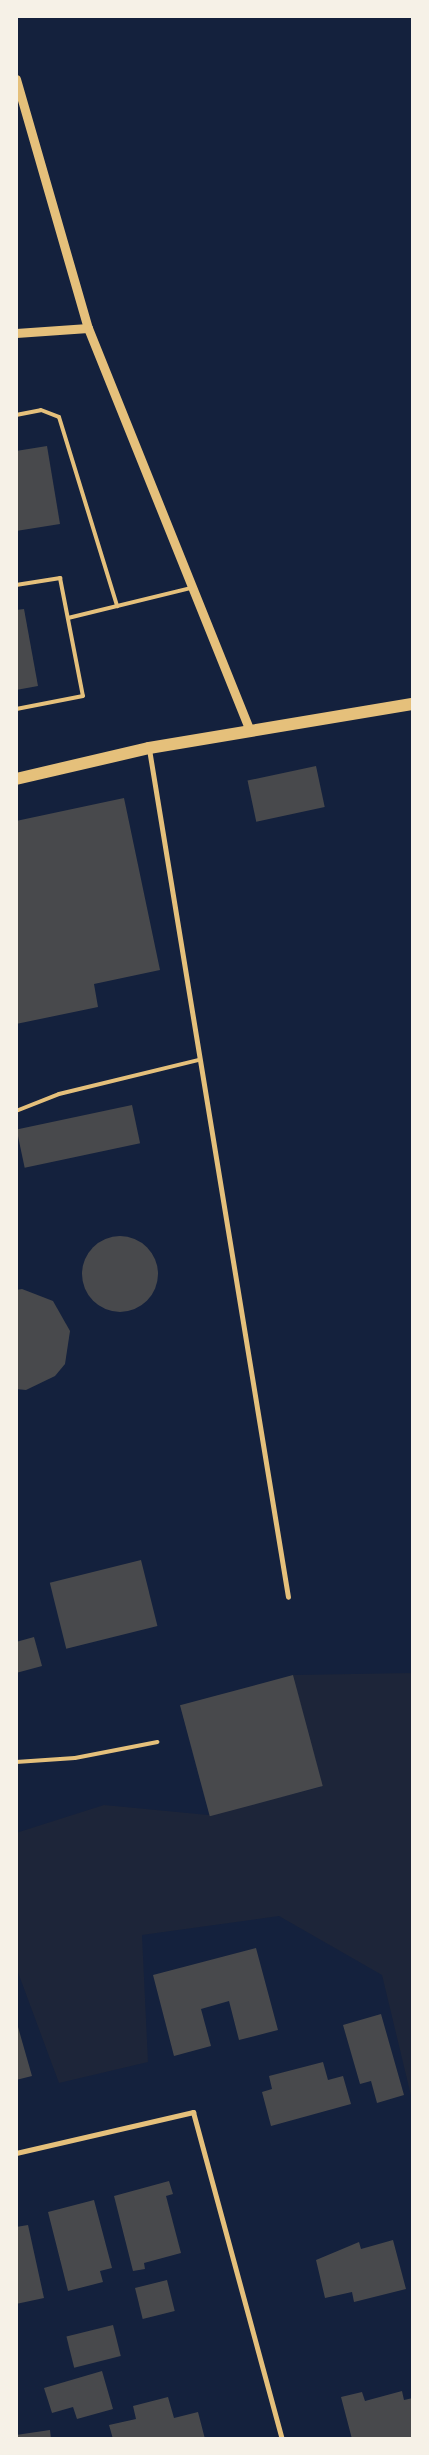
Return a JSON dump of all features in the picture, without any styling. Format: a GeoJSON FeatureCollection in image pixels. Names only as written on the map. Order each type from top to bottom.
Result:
{"type":"FeatureCollection","features":[{"type":"Feature","properties":{"kind":"main road"},"geometry":{"type":"LineString","coordinates":[[17,779],[149,748],[413,704]]}},
{"type":"Feature","properties":{"kind":"street"},"geometry":{"type":"LineString","coordinates":[[16,79],[88,328],[250,731]]}},
{"type":"Feature","properties":{"kind":"street"},"geometry":{"type":"LineString","coordinates":[[16,333],[88,328]]}},
{"type":"Feature","properties":{"kind":"street"},"geometry":{"type":"LineString","coordinates":[[149,748],[198,1060],[288,1598]]}},
{"type":"Feature","properties":{"kind":"street"},"geometry":{"type":"LineString","coordinates":[[16,2153],[193,2112],[282,2439]]}},
{"type":"Feature","properties":{"kind":"lane"},"geometry":{"type":"LineString","coordinates":[[16,415],[41,410],[59,417],[117,606]]}},
{"type":"Feature","properties":{"kind":"lane"},"geometry":{"type":"LineString","coordinates":[[16,585],[60,578],[83,696],[16,709]]}},
{"type":"Feature","properties":{"kind":"lane"},"geometry":{"type":"LineString","coordinates":[[68,618],[194,588]]}},
{"type":"Feature","properties":{"kind":"lane"},"geometry":{"type":"LineString","coordinates":[[16,774],[17,779]]}},
{"type":"Feature","properties":{"kind":"lane"},"geometry":{"type":"LineString","coordinates":[[16,1111],[58,1094],[198,1060]]}},
{"type":"Feature","properties":{"kind":"lane"},"geometry":{"type":"LineString","coordinates":[[16,1762],[74,1758],[157,1742]]}},
{"type":"Feature","properties":{"kind":"shaded area"},"geometry":{"type":"Polygon","coordinates":[[[413,1673],[413,2104],[382,1975],[279,1916],[142,1935],[148,2062],[59,2083],[16,1967],[16,1833],[104,1805],[208,1815],[321,1787],[293,1675],[413,1673]]]}},
{"type":"Feature","properties":{"kind":"building"},"geometry":{"type":"Polygon","coordinates":[[[47,446],[60,524],[16,531],[16,451],[47,446]]]}},
{"type":"Feature","properties":{"kind":"building"},"geometry":{"type":"Polygon","coordinates":[[[24,609],[38,686],[16,690],[16,610],[24,609]]]}},
{"type":"Feature","properties":{"kind":"building"},"geometry":{"type":"Polygon","coordinates":[[[316,766],[325,807],[256,822],[248,781],[316,766]]]}},
{"type":"Feature","properties":{"kind":"building"},"geometry":{"type":"Polygon","coordinates":[[[124,798],[160,970],[94,984],[98,1007],[16,1024],[16,821],[124,798]]]}},
{"type":"Feature","properties":{"kind":"building"},"geometry":{"type":"Polygon","coordinates":[[[132,1105],[140,1143],[25,1168],[17,1130],[132,1105]]]}},
{"type":"Feature","properties":{"kind":"building"},"geometry":{"type":"Polygon","coordinates":[[[120,1236],[135,1239],[147,1247],[155,1259],[158,1274],[155,1289],[147,1301],[135,1309],[120,1312],[105,1309],[93,1301],[85,1289],[82,1274],[85,1259],[93,1247],[105,1239],[120,1236]]]}},
{"type":"Feature","properties":{"kind":"building"},"geometry":{"type":"Polygon","coordinates":[[[22,1289],[53,1301],[70,1331],[65,1364],[55,1376],[26,1390],[16,1389],[16,1290],[22,1289]]]}},
{"type":"Feature","properties":{"kind":"building"},"geometry":{"type":"Polygon","coordinates":[[[141,1560],[157,1626],[66,1649],[50,1583],[141,1560]]]}},
{"type":"Feature","properties":{"kind":"building"},"geometry":{"type":"Polygon","coordinates":[[[34,1637],[42,1666],[16,1673],[16,1642],[34,1637]]]}},
{"type":"Feature","properties":{"kind":"building"},"geometry":{"type":"Polygon","coordinates":[[[293,1675],[323,1786],[210,1816],[180,1705],[293,1675]]]}},
{"type":"Feature","properties":{"kind":"building"},"geometry":{"type":"Polygon","coordinates":[[[256,1948],[278,2030],[239,2040],[229,2001],[201,2009],[211,2046],[174,2056],[153,1975],[256,1948]]]}},
{"type":"Feature","properties":{"kind":"building"},"geometry":{"type":"Polygon","coordinates":[[[381,2014],[404,2095],[377,2103],[371,2081],[360,2084],[343,2025],[381,2014]]]}},
{"type":"Feature","properties":{"kind":"building"},"geometry":{"type":"Polygon","coordinates":[[[16,2020],[32,2076],[16,2080],[16,2020]]]}},
{"type":"Feature","properties":{"kind":"building"},"geometry":{"type":"Polygon","coordinates":[[[323,2062],[328,2080],[343,2076],[351,2104],[271,2126],[262,2092],[272,2089],[269,2076],[323,2062]]]}},
{"type":"Feature","properties":{"kind":"building"},"geometry":{"type":"Polygon","coordinates":[[[169,2181],[173,2194],[166,2196],[181,2253],[144,2263],[145,2269],[133,2271],[114,2196],[169,2181]]]}},
{"type":"Feature","properties":{"kind":"building"},"geometry":{"type":"Polygon","coordinates":[[[94,2200],[112,2268],[100,2271],[103,2282],[68,2291],[48,2212],[94,2200]]]}},
{"type":"Feature","properties":{"kind":"building"},"geometry":{"type":"Polygon","coordinates":[[[28,2225],[44,2298],[16,2304],[16,2227],[28,2225]]]}},
{"type":"Feature","properties":{"kind":"building"},"geometry":{"type":"Polygon","coordinates":[[[393,2240],[406,2289],[354,2302],[352,2292],[325,2298],[316,2260],[359,2242],[361,2249],[393,2240]]]}},
{"type":"Feature","properties":{"kind":"building"},"geometry":{"type":"Polygon","coordinates":[[[167,2280],[175,2311],[143,2319],[135,2288],[167,2280]]]}},
{"type":"Feature","properties":{"kind":"building"},"geometry":{"type":"Polygon","coordinates":[[[113,2325],[121,2356],[74,2368],[66,2337],[113,2325]]]}},
{"type":"Feature","properties":{"kind":"building"},"geometry":{"type":"Polygon","coordinates":[[[102,2371],[113,2409],[77,2419],[73,2407],[52,2413],[44,2388],[102,2371]]]}},
{"type":"Feature","properties":{"kind":"building"},"geometry":{"type":"Polygon","coordinates":[[[402,2391],[404,2400],[413,2398],[413,2438],[352,2439],[341,2397],[362,2392],[365,2401],[402,2391]]]}},
{"type":"Feature","properties":{"kind":"building"},"geometry":{"type":"Polygon","coordinates":[[[168,2397],[174,2418],[198,2412],[205,2439],[113,2439],[109,2425],[136,2419],[133,2406],[168,2397]]]}},
{"type":"Feature","properties":{"kind":"building"},"geometry":{"type":"Polygon","coordinates":[[[50,2430],[51,2439],[16,2439],[16,2435],[50,2430]]]}}]}
